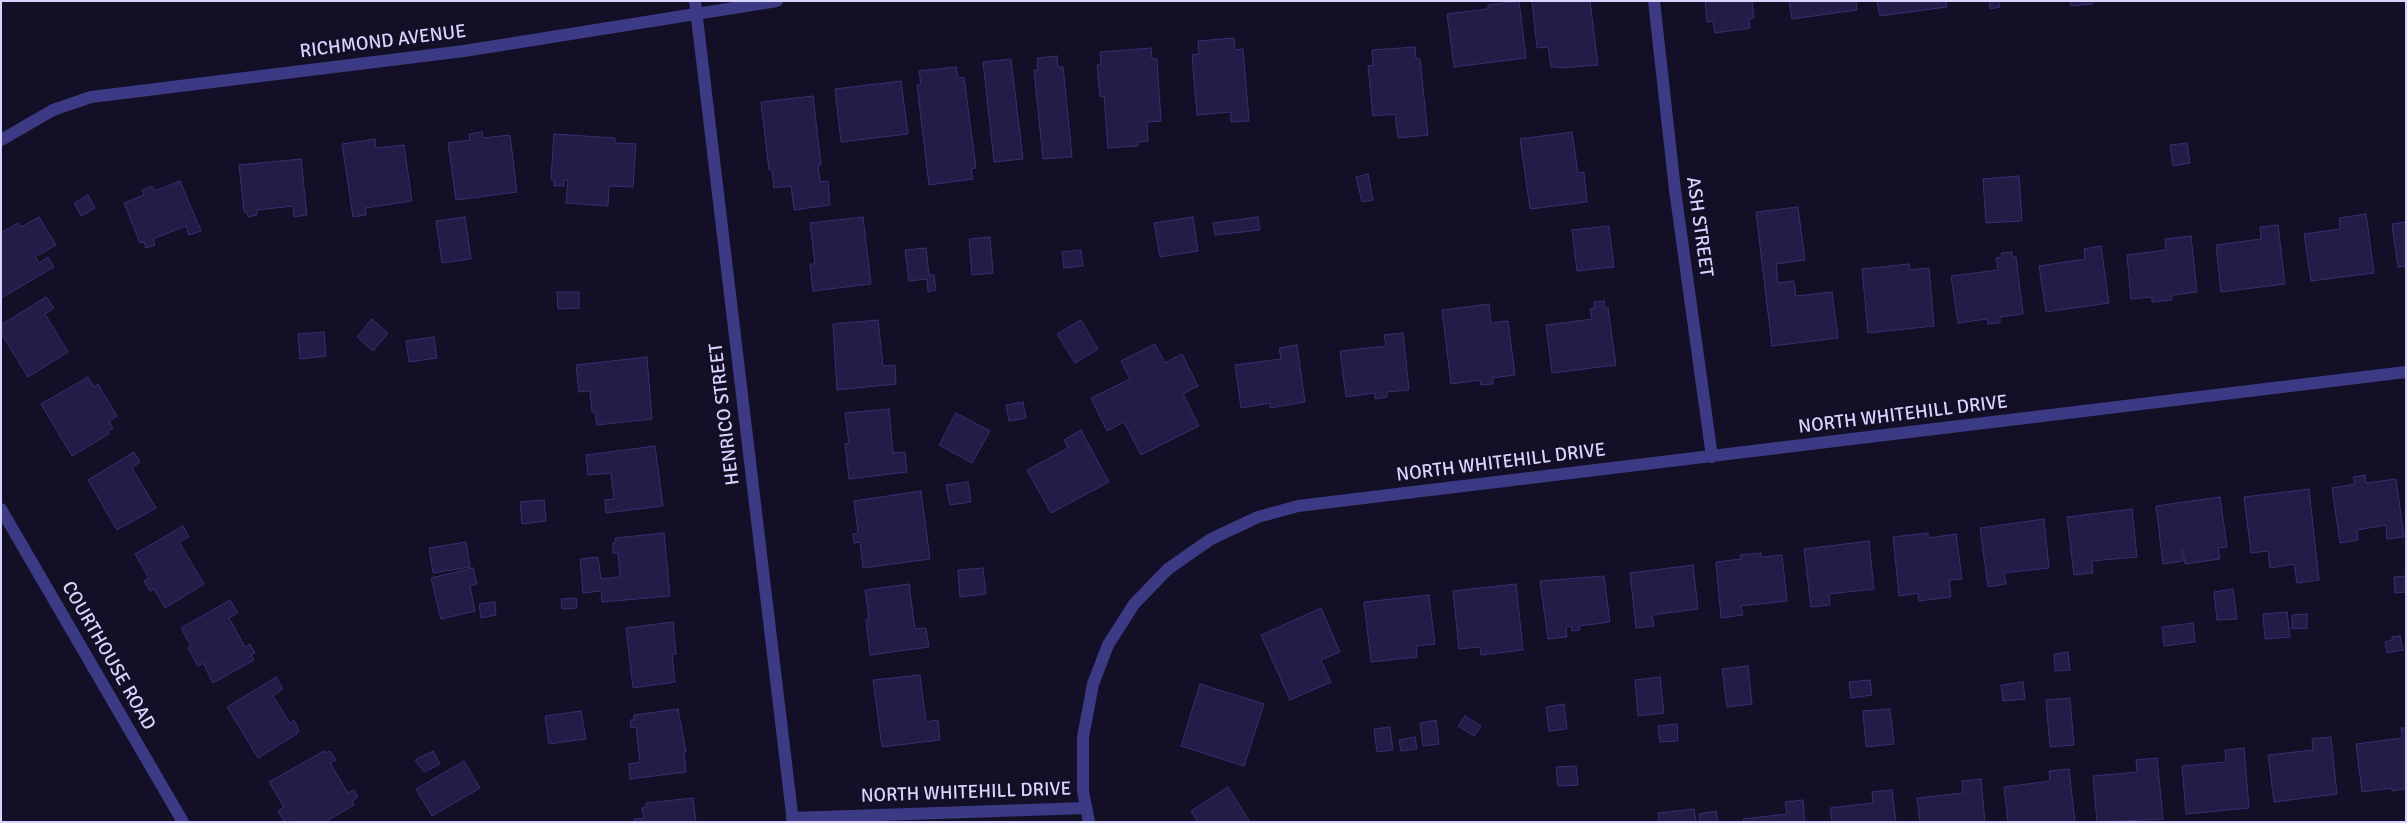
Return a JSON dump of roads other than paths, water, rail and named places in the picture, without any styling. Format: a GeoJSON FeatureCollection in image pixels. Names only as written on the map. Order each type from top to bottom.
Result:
{"type":"FeatureCollection","features":[{"type":"Feature","properties":{"kind":"street","name":"RICHMOND AVENUE"},"geometry":{"type":"LineString","coordinates":[[1,140],[53,110],[91,97],[464,51],[696,7],[777,1]]}},
{"type":"Feature","properties":{"kind":"street","name":"ASH STREET"},"geometry":{"type":"LineString","coordinates":[[1654,1],[1675,190],[1712,457]]}},
{"type":"Feature","properties":{"kind":"street","name":"HENRICO STREET"},"geometry":{"type":"LineString","coordinates":[[696,7],[793,820]]}},
{"type":"Feature","properties":{"kind":"street","name":"NORTH WHITEHILL DRIVE"},"geometry":{"type":"LineString","coordinates":[[793,820],[1085,808],[1083,737],[1093,684],[1108,645],[1134,604],[1168,569],[1211,539],[1258,517],[1298,506],[2406,372]]}},
{"type":"Feature","properties":{"kind":"street","name":"COURTHOUSE ROAD"},"geometry":{"type":"LineString","coordinates":[[1,509],[183,822]]}},
{"type":"Feature","properties":{"kind":"street"},"geometry":{"type":"LineString","coordinates":[[1085,808],[1089,822]]}}]}
